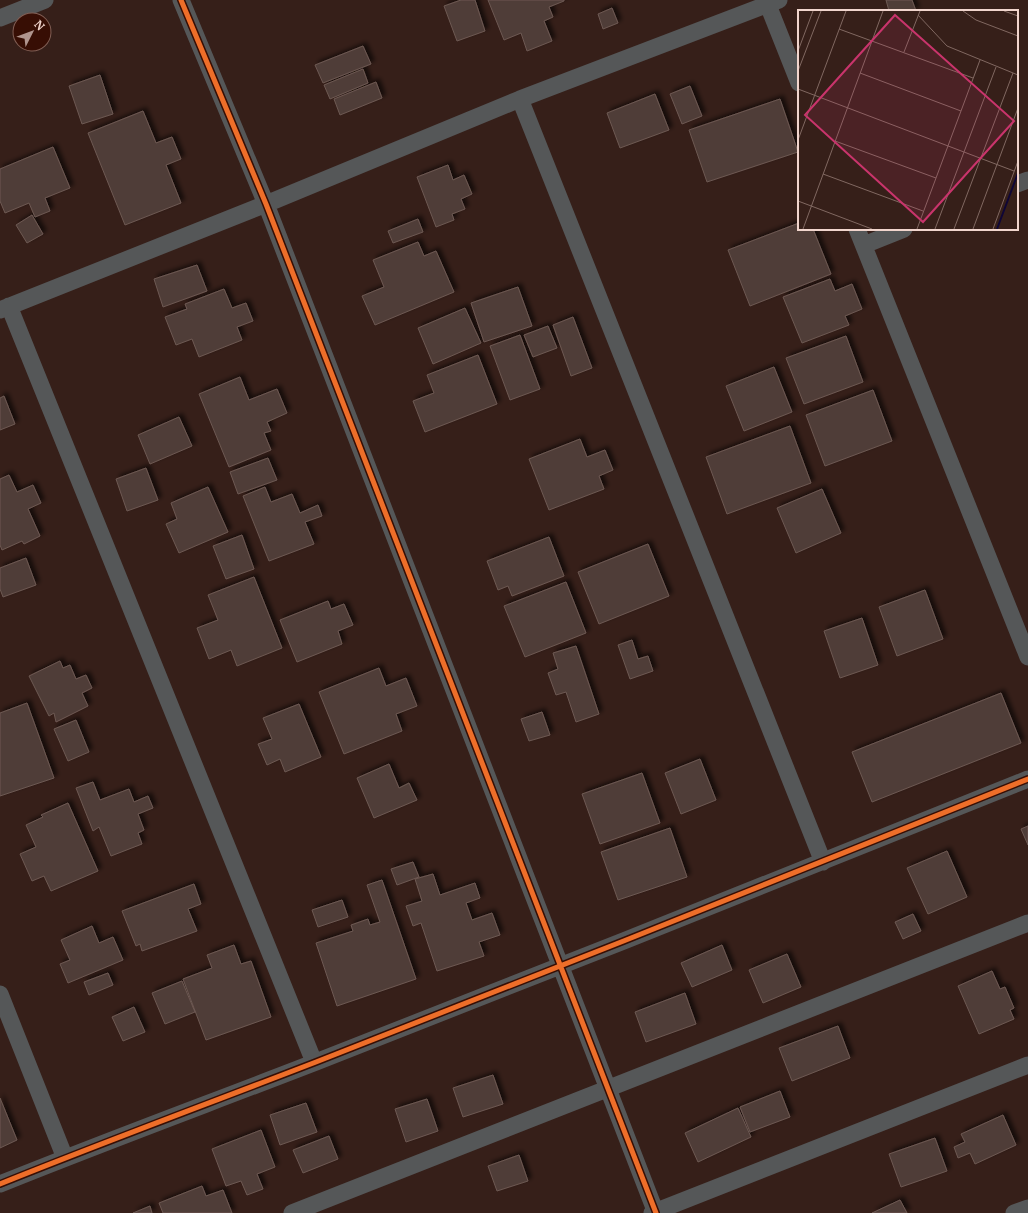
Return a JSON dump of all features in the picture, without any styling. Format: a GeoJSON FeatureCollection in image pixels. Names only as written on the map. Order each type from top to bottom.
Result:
{"type":"FeatureCollection","features":[{"type":"Feature","properties":{"kind":"street"},"geometry":{"type":"LineString","coordinates":[[0,18],[45,0]]}},
{"type":"Feature","properties":{"kind":"street"},"geometry":{"type":"LineString","coordinates":[[181,0],[266,204],[561,965],[655,1212],[1028,1065]]}},
{"type":"Feature","properties":{"kind":"street"},"geometry":{"type":"LineString","coordinates":[[314,1062],[4,308],[266,204],[520,99],[771,2],[798,79]]}},
{"type":"Feature","properties":{"kind":"street"},"geometry":{"type":"LineString","coordinates":[[520,99],[823,862]]}},
{"type":"Feature","properties":{"kind":"street"},"geometry":{"type":"LineString","coordinates":[[1018,184],[1028,180]]}},
{"type":"Feature","properties":{"kind":"street"},"geometry":{"type":"LineString","coordinates":[[857,230],[1028,657]]}},
{"type":"Feature","properties":{"kind":"street"},"geometry":{"type":"LineString","coordinates":[[864,245],[902,230]]}},
{"type":"Feature","properties":{"kind":"street"},"geometry":{"type":"LineString","coordinates":[[0,1184],[823,862],[1028,779]]}},
{"type":"Feature","properties":{"kind":"street"},"geometry":{"type":"LineString","coordinates":[[292,1213],[1028,923]]}},
{"type":"Feature","properties":{"kind":"street"},"geometry":{"type":"LineString","coordinates":[[0,994],[65,1158]]}},
{"type":"Feature","properties":{"kind":"street"},"geometry":{"type":"LineString","coordinates":[[1014,1213],[1028,1208]]}},
{"type":"Feature","properties":{"kind":"building"},"geometry":{"type":"Polygon","coordinates":[[[461,0],[475,0],[485,31],[457,41],[444,6],[461,0]]]}},
{"type":"Feature","properties":{"kind":"building"},"geometry":{"type":"Polygon","coordinates":[[[488,0],[564,0],[549,7],[553,17],[544,21],[552,41],[527,51],[521,33],[504,40],[488,0]]]}},
{"type":"Feature","properties":{"kind":"building"},"geometry":{"type":"Polygon","coordinates":[[[886,0],[912,0],[916,10],[889,10],[886,0]]]}},
{"type":"Feature","properties":{"kind":"building"},"geometry":{"type":"Polygon","coordinates":[[[612,8],[618,23],[603,29],[598,14],[612,8]]]}},
{"type":"Feature","properties":{"kind":"building"},"geometry":{"type":"Polygon","coordinates":[[[363,46],[371,64],[323,83],[315,65],[363,46]]]}},
{"type":"Feature","properties":{"kind":"building"},"geometry":{"type":"Polygon","coordinates":[[[363,69],[368,83],[330,99],[324,85],[363,69]]]}},
{"type":"Feature","properties":{"kind":"building"},"geometry":{"type":"Polygon","coordinates":[[[100,75],[113,114],[82,124],[69,86],[100,75]]]}},
{"type":"Feature","properties":{"kind":"building"},"geometry":{"type":"Polygon","coordinates":[[[376,82],[382,98],[340,115],[334,99],[376,82]]]}},
{"type":"Feature","properties":{"kind":"building"},"geometry":{"type":"Polygon","coordinates":[[[690,86],[702,116],[682,124],[670,94],[690,86]]]}},
{"type":"Feature","properties":{"kind":"building"},"geometry":{"type":"Polygon","coordinates":[[[655,94],[669,130],[620,148],[607,113],[655,94]]]}},
{"type":"Feature","properties":{"kind":"building"},"geometry":{"type":"Polygon","coordinates":[[[780,99],[798,152],[707,182],[689,130],[780,99]]]}},
{"type":"Feature","properties":{"kind":"building"},"geometry":{"type":"Polygon","coordinates":[[[143,111],[156,143],[172,137],[181,159],[166,165],[181,203],[125,225],[88,133],[143,111]]]}},
{"type":"Feature","properties":{"kind":"building"},"geometry":{"type":"Polygon","coordinates":[[[53,147],[70,188],[45,198],[50,211],[35,217],[29,203],[5,213],[0,201],[0,169],[53,147]]]}},
{"type":"Feature","properties":{"kind":"building"},"geometry":{"type":"Polygon","coordinates":[[[448,165],[453,180],[464,175],[472,194],[461,199],[465,209],[452,214],[454,220],[436,227],[417,177],[448,165]]]}},
{"type":"Feature","properties":{"kind":"building"},"geometry":{"type":"Polygon","coordinates":[[[32,215],[43,234],[27,243],[16,225],[32,215]]]}},
{"type":"Feature","properties":{"kind":"building"},"geometry":{"type":"Polygon","coordinates":[[[418,219],[423,232],[393,243],[388,231],[418,219]]]}},
{"type":"Feature","properties":{"kind":"building"},"geometry":{"type":"Polygon","coordinates":[[[798,223],[798,230],[813,230],[831,274],[750,306],[728,250],[798,223]]]}},
{"type":"Feature","properties":{"kind":"building"},"geometry":{"type":"Polygon","coordinates":[[[418,242],[424,256],[436,251],[454,292],[375,325],[362,296],[384,287],[373,260],[418,242]]]}},
{"type":"Feature","properties":{"kind":"building"},"geometry":{"type":"Polygon","coordinates":[[[197,265],[207,291],[163,307],[154,279],[197,265]]]}},
{"type":"Feature","properties":{"kind":"building"},"geometry":{"type":"Polygon","coordinates":[[[830,279],[835,291],[852,284],[862,309],[845,316],[849,325],[802,343],[783,297],[830,279]]]}},
{"type":"Feature","properties":{"kind":"building"},"geometry":{"type":"Polygon","coordinates":[[[518,287],[532,326],[484,342],[471,303],[518,287]]]}},
{"type":"Feature","properties":{"kind":"building"},"geometry":{"type":"Polygon","coordinates":[[[224,289],[232,308],[246,303],[253,321],[237,327],[242,340],[199,357],[192,339],[176,345],[165,317],[187,309],[185,304],[224,289]]]}},
{"type":"Feature","properties":{"kind":"building"},"geometry":{"type":"Polygon","coordinates":[[[465,308],[481,343],[433,364],[418,328],[465,308]]]}},
{"type":"Feature","properties":{"kind":"building"},"geometry":{"type":"Polygon","coordinates":[[[573,317],[592,368],[571,376],[553,325],[573,317]]]}},
{"type":"Feature","properties":{"kind":"building"},"geometry":{"type":"Polygon","coordinates":[[[548,326],[557,348],[533,357],[524,335],[548,326]]]}},
{"type":"Feature","properties":{"kind":"building"},"geometry":{"type":"Polygon","coordinates":[[[520,335],[540,389],[510,400],[490,346],[520,335]]]}},
{"type":"Feature","properties":{"kind":"building"},"geometry":{"type":"Polygon","coordinates":[[[846,336],[863,382],[804,404],[786,358],[846,336]]]}},
{"type":"Feature","properties":{"kind":"building"},"geometry":{"type":"Polygon","coordinates":[[[478,355],[497,404],[425,432],[413,401],[434,393],[427,375],[478,355]]]}},
{"type":"Feature","properties":{"kind":"building"},"geometry":{"type":"Polygon","coordinates":[[[774,367],[792,412],[744,431],[726,386],[774,367]]]}},
{"type":"Feature","properties":{"kind":"building"},"geometry":{"type":"Polygon","coordinates":[[[240,377],[249,400],[277,389],[287,413],[267,422],[271,431],[264,433],[271,450],[229,467],[199,394],[240,377]]]}},
{"type":"Feature","properties":{"kind":"building"},"geometry":{"type":"Polygon","coordinates":[[[873,390],[892,441],[825,466],[806,415],[873,390]]]}},
{"type":"Feature","properties":{"kind":"building"},"geometry":{"type":"Polygon","coordinates":[[[4,396],[15,424],[0,430],[0,398],[4,396]]]}},
{"type":"Feature","properties":{"kind":"building"},"geometry":{"type":"Polygon","coordinates":[[[179,417],[192,446],[150,464],[138,435],[179,417]]]}},
{"type":"Feature","properties":{"kind":"building"},"geometry":{"type":"Polygon","coordinates":[[[790,426],[811,483],[727,514],[706,457],[790,426]]]}},
{"type":"Feature","properties":{"kind":"building"},"geometry":{"type":"Polygon","coordinates":[[[580,439],[587,457],[605,450],[613,470],[599,476],[604,489],[549,510],[529,459],[580,439]]]}},
{"type":"Feature","properties":{"kind":"building"},"geometry":{"type":"Polygon","coordinates":[[[268,458],[277,480],[238,494],[230,472],[268,458]]]}},
{"type":"Feature","properties":{"kind":"building"},"geometry":{"type":"Polygon","coordinates":[[[146,468],[158,500],[127,511],[116,479],[146,468]]]}},
{"type":"Feature","properties":{"kind":"building"},"geometry":{"type":"Polygon","coordinates":[[[9,475],[17,492],[33,485],[41,503],[28,509],[40,536],[24,544],[22,541],[2,550],[0,545],[0,479],[9,475]]]}},
{"type":"Feature","properties":{"kind":"building"},"geometry":{"type":"Polygon","coordinates":[[[208,487],[228,532],[179,553],[166,524],[177,519],[171,503],[208,487]]]}},
{"type":"Feature","properties":{"kind":"building"},"geometry":{"type":"Polygon","coordinates":[[[265,487],[271,502],[292,494],[300,513],[318,505],[322,516],[305,522],[314,544],[269,561],[243,496],[265,487]]]}},
{"type":"Feature","properties":{"kind":"building"},"geometry":{"type":"Polygon","coordinates":[[[822,489],[841,533],[796,553],[777,508],[822,489]]]}},
{"type":"Feature","properties":{"kind":"building"},"geometry":{"type":"Polygon","coordinates":[[[242,535],[254,569],[226,579],[213,546],[242,535]]]}},
{"type":"Feature","properties":{"kind":"building"},"geometry":{"type":"Polygon","coordinates":[[[549,537],[564,576],[512,596],[508,586],[498,590],[487,561],[549,537]]]}},
{"type":"Feature","properties":{"kind":"building"},"geometry":{"type":"Polygon","coordinates":[[[648,544],[669,596],[599,624],[578,572],[648,544]]]}},
{"type":"Feature","properties":{"kind":"building"},"geometry":{"type":"Polygon","coordinates":[[[26,558],[36,585],[3,597],[0,589],[0,568],[26,558]]]}},
{"type":"Feature","properties":{"kind":"building"},"geometry":{"type":"Polygon","coordinates":[[[254,577],[282,648],[237,666],[231,650],[209,659],[197,628],[218,620],[208,595],[254,577]]]}},
{"type":"Feature","properties":{"kind":"building"},"geometry":{"type":"Polygon","coordinates":[[[566,582],[586,633],[525,657],[504,606],[566,582]]]}},
{"type":"Feature","properties":{"kind":"building"},"geometry":{"type":"Polygon","coordinates":[[[925,590],[943,639],[897,656],[879,607],[925,590]]]}},
{"type":"Feature","properties":{"kind":"building"},"geometry":{"type":"Polygon","coordinates":[[[328,601],[331,609],[344,604],[353,625],[338,631],[342,644],[297,662],[280,620],[328,601]]]}},
{"type":"Feature","properties":{"kind":"building"},"geometry":{"type":"Polygon","coordinates":[[[862,618],[878,665],[840,678],[824,631],[862,618]]]}},
{"type":"Feature","properties":{"kind":"building"},"geometry":{"type":"Polygon","coordinates":[[[632,640],[638,659],[648,656],[653,671],[630,679],[618,645],[632,640]]]}},
{"type":"Feature","properties":{"kind":"building"},"geometry":{"type":"Polygon","coordinates":[[[576,646],[599,714],[576,722],[566,692],[556,695],[548,673],[558,669],[553,653],[576,646]]]}},
{"type":"Feature","properties":{"kind":"building"},"geometry":{"type":"Polygon","coordinates":[[[60,661],[63,668],[70,665],[76,679],[86,675],[92,688],[82,693],[88,706],[56,722],[54,713],[49,716],[29,676],[60,661]]]}},
{"type":"Feature","properties":{"kind":"building"},"geometry":{"type":"Polygon","coordinates":[[[379,668],[386,686],[406,678],[417,706],[396,714],[402,731],[344,754],[319,692],[379,668]]]}},
{"type":"Feature","properties":{"kind":"building"},"geometry":{"type":"Polygon","coordinates":[[[1001,693],[1021,743],[872,802],[852,752],[1001,693]]]}},
{"type":"Feature","properties":{"kind":"building"},"geometry":{"type":"Polygon","coordinates":[[[27,703],[54,778],[0,796],[0,713],[27,703]]]}},
{"type":"Feature","properties":{"kind":"building"},"geometry":{"type":"Polygon","coordinates":[[[299,704],[321,757],[285,772],[280,759],[267,765],[258,744],[272,739],[263,718],[299,704]]]}},
{"type":"Feature","properties":{"kind":"building"},"geometry":{"type":"Polygon","coordinates":[[[542,712],[550,735],[529,741],[521,719],[542,712]]]}},
{"type":"Feature","properties":{"kind":"building"},"geometry":{"type":"Polygon","coordinates":[[[76,720],[89,752],[68,761],[54,729],[76,720]]]}},
{"type":"Feature","properties":{"kind":"building"},"geometry":{"type":"Polygon","coordinates":[[[700,759],[716,800],[681,814],[665,773],[700,759]]]}},
{"type":"Feature","properties":{"kind":"building"},"geometry":{"type":"Polygon","coordinates":[[[389,764],[399,788],[409,783],[417,800],[374,818],[357,778],[389,764]]]}},
{"type":"Feature","properties":{"kind":"building"},"geometry":{"type":"Polygon","coordinates":[[[642,773],[660,823],[600,844],[582,794],[642,773]]]}},
{"type":"Feature","properties":{"kind":"building"},"geometry":{"type":"Polygon","coordinates":[[[93,782],[100,800],[129,789],[134,802],[148,796],[153,808],[138,814],[144,830],[138,833],[142,844],[111,856],[99,827],[93,831],[76,788],[93,782]]]}},
{"type":"Feature","properties":{"kind":"building"},"geometry":{"type":"Polygon","coordinates":[[[68,803],[98,871],[51,891],[44,876],[32,881],[20,854],[36,847],[26,825],[43,817],[41,815],[68,803]]]}},
{"type":"Feature","properties":{"kind":"building"},"geometry":{"type":"Polygon","coordinates":[[[1028,826],[1028,845],[1021,829],[1028,826]]]}},
{"type":"Feature","properties":{"kind":"building"},"geometry":{"type":"Polygon","coordinates":[[[670,828],[687,877],[618,900],[601,852],[670,828]]]}},
{"type":"Feature","properties":{"kind":"building"},"geometry":{"type":"Polygon","coordinates":[[[947,851],[967,897],[928,914],[907,868],[947,851]]]}},
{"type":"Feature","properties":{"kind":"building"},"geometry":{"type":"Polygon","coordinates":[[[413,862],[419,877],[397,885],[391,869],[413,862]]]}},
{"type":"Feature","properties":{"kind":"building"},"geometry":{"type":"Polygon","coordinates":[[[433,874],[440,895],[475,883],[480,898],[466,903],[472,920],[492,913],[500,935],[479,942],[484,956],[437,971],[421,923],[413,926],[406,906],[422,901],[415,879],[433,874]]]}},
{"type":"Feature","properties":{"kind":"building"},"geometry":{"type":"Polygon","coordinates":[[[382,880],[416,979],[337,1006],[316,943],[353,931],[351,925],[368,919],[370,925],[380,922],[367,885],[382,880]]]}},
{"type":"Feature","properties":{"kind":"building"},"geometry":{"type":"Polygon","coordinates":[[[194,884],[201,904],[188,909],[197,931],[142,951],[140,944],[136,946],[122,911],[194,884]]]}},
{"type":"Feature","properties":{"kind":"building"},"geometry":{"type":"Polygon","coordinates":[[[342,900],[348,917],[318,927],[312,910],[342,900]]]}},
{"type":"Feature","properties":{"kind":"building"},"geometry":{"type":"Polygon","coordinates":[[[913,914],[921,931],[903,939],[895,922],[913,914]]]}},
{"type":"Feature","properties":{"kind":"building"},"geometry":{"type":"Polygon","coordinates":[[[92,926],[99,943],[113,937],[123,960],[68,983],[60,964],[70,960],[61,940],[92,926]]]}},
{"type":"Feature","properties":{"kind":"building"},"geometry":{"type":"Polygon","coordinates":[[[234,945],[241,964],[251,961],[271,1017],[206,1040],[183,979],[212,968],[207,955],[234,945]]]}},
{"type":"Feature","properties":{"kind":"building"},"geometry":{"type":"Polygon","coordinates":[[[722,945],[732,970],[692,987],[681,963],[722,945]]]}},
{"type":"Feature","properties":{"kind":"building"},"geometry":{"type":"Polygon","coordinates":[[[787,954],[801,987],[763,1003],[749,970],[787,954]]]}},
{"type":"Feature","properties":{"kind":"building"},"geometry":{"type":"Polygon","coordinates":[[[992,971],[1000,989],[1005,987],[1014,1008],[1010,1010],[1014,1019],[979,1034],[958,986],[992,971]]]}},
{"type":"Feature","properties":{"kind":"building"},"geometry":{"type":"Polygon","coordinates":[[[108,973],[113,985],[89,995],[84,982],[108,973]]]}},
{"type":"Feature","properties":{"kind":"building"},"geometry":{"type":"Polygon","coordinates":[[[182,981],[195,1012],[165,1024],[152,993],[182,981]]]}},
{"type":"Feature","properties":{"kind":"building"},"geometry":{"type":"Polygon","coordinates":[[[685,993],[696,1024],[646,1042],[635,1012],[685,993]]]}},
{"type":"Feature","properties":{"kind":"building"},"geometry":{"type":"Polygon","coordinates":[[[134,1007],[145,1032],[123,1041],[112,1017],[134,1007]]]}},
{"type":"Feature","properties":{"kind":"building"},"geometry":{"type":"Polygon","coordinates":[[[838,1026],[850,1058],[792,1081],[779,1048],[838,1026]]]}},
{"type":"Feature","properties":{"kind":"building"},"geometry":{"type":"Polygon","coordinates":[[[493,1075],[503,1104],[463,1117],[453,1088],[493,1075]]]}},
{"type":"Feature","properties":{"kind":"building"},"geometry":{"type":"Polygon","coordinates":[[[780,1091],[790,1117],[750,1132],[740,1107],[780,1091]]]}},
{"type":"Feature","properties":{"kind":"building"},"geometry":{"type":"Polygon","coordinates":[[[0,1098],[17,1140],[0,1148],[0,1098]]]}},
{"type":"Feature","properties":{"kind":"building"},"geometry":{"type":"Polygon","coordinates":[[[427,1099],[438,1131],[406,1142],[395,1109],[427,1099]]]}},
{"type":"Feature","properties":{"kind":"building"},"geometry":{"type":"Polygon","coordinates":[[[306,1103],[317,1132],[280,1145],[270,1115],[306,1103]]]}},
{"type":"Feature","properties":{"kind":"building"},"geometry":{"type":"Polygon","coordinates":[[[738,1108],[751,1137],[698,1162],[685,1133],[738,1108]]]}},
{"type":"Feature","properties":{"kind":"building"},"geometry":{"type":"Polygon","coordinates":[[[1003,1115],[1016,1145],[975,1164],[970,1153],[958,1158],[954,1147],[965,1142],[961,1134],[1003,1115]]]}},
{"type":"Feature","properties":{"kind":"building"},"geometry":{"type":"Polygon","coordinates":[[[261,1130],[275,1167],[257,1174],[263,1189],[247,1195],[241,1181],[226,1186],[212,1149],[261,1130]]]}},
{"type":"Feature","properties":{"kind":"building"},"geometry":{"type":"Polygon","coordinates":[[[329,1136],[338,1159],[303,1173],[293,1150],[329,1136]]]}},
{"type":"Feature","properties":{"kind":"building"},"geometry":{"type":"Polygon","coordinates":[[[935,1138],[947,1171],[901,1187],[889,1154],[935,1138]]]}},
{"type":"Feature","properties":{"kind":"building"},"geometry":{"type":"Polygon","coordinates":[[[519,1155],[528,1181],[497,1191],[488,1166],[519,1155]]]}},
{"type":"Feature","properties":{"kind":"building"},"geometry":{"type":"Polygon","coordinates":[[[202,1186],[206,1196],[223,1190],[232,1213],[163,1213],[159,1203],[202,1186]]]}},
{"type":"Feature","properties":{"kind":"building"},"geometry":{"type":"Polygon","coordinates":[[[900,1200],[907,1213],[872,1213],[900,1200]]]}},
{"type":"Feature","properties":{"kind":"building"},"geometry":{"type":"Polygon","coordinates":[[[150,1206],[152,1213],[133,1213],[150,1206]]]}},
{"type":"Feature","properties":{"kind":"cycle path"},"geometry":{"type":"LineString","coordinates":[[181,0],[266,204],[656,1213]]}},
{"type":"Feature","properties":{"kind":"cycle path"},"geometry":{"type":"LineString","coordinates":[[0,1184],[494,992],[1028,779]]}}]}
